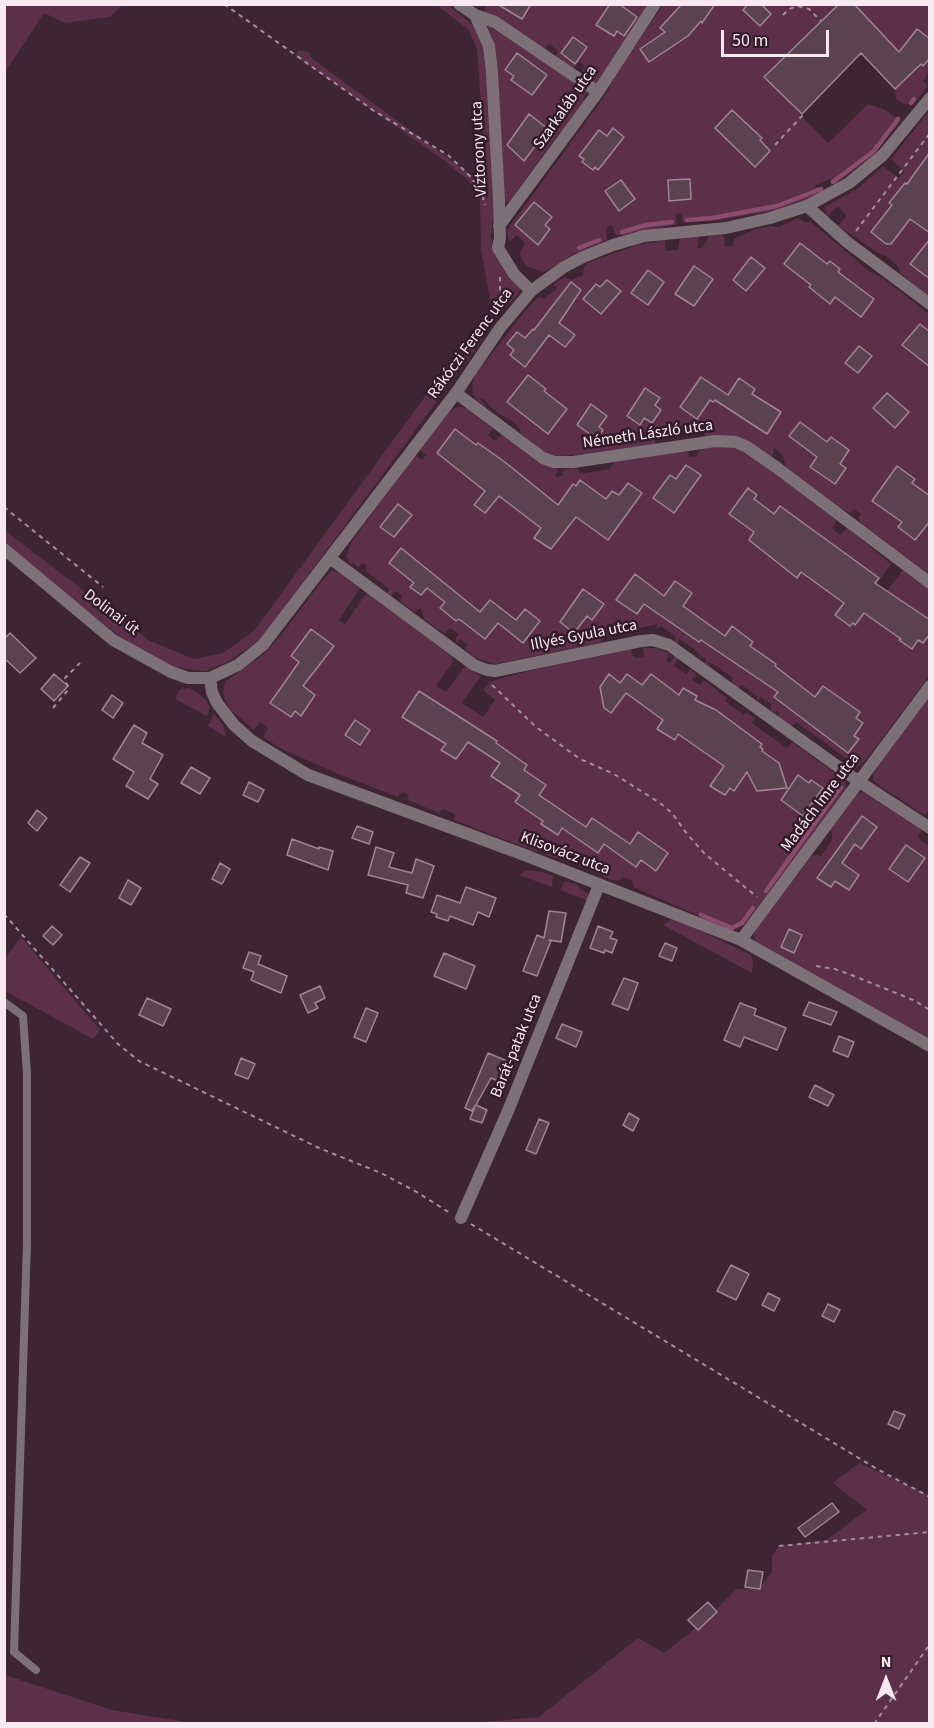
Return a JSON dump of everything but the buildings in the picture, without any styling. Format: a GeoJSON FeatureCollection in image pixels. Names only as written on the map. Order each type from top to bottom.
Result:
{"type":"FeatureCollection","features":[{"type":"Feature","properties":{"kind":"street"},"geometry":{"type":"LineString","coordinates":[[459,4],[478,10],[598,92]]}},
{"type":"Feature","properties":{"kind":"street","name":"Szarkaláb utca"},"geometry":{"type":"LineString","coordinates":[[499,226],[598,92],[655,4]]}},
{"type":"Feature","properties":{"kind":"street","name":"Víztorony utca"},"geometry":{"type":"LineString","coordinates":[[478,10],[491,60],[499,226],[498,248],[514,274],[531,291]]}},
{"type":"Feature","properties":{"kind":"street","name":"Rákóczi Ferenc utca"},"geometry":{"type":"LineString","coordinates":[[210,678],[238,665],[263,645],[456,393],[500,328],[531,291],[573,262],[613,245],[645,236],[726,228],[770,218],[807,206],[849,183],[883,155],[930,98]]}},
{"type":"Feature","properties":{"kind":"street"},"geometry":{"type":"LineString","coordinates":[[807,206],[847,242],[930,304]]}},
{"type":"Feature","properties":{"kind":"street","name":"Németh László utca"},"geometry":{"type":"LineString","coordinates":[[456,393],[543,458],[554,462],[566,463],[715,441],[736,442],[776,467],[930,583]]}},
{"type":"Feature","properties":{"kind":"street","name":"Dolinai út"},"geometry":{"type":"LineString","coordinates":[[4,549],[113,640],[171,672],[188,678],[210,678]]}},
{"type":"Feature","properties":{"kind":"street","name":"Illyés Gyula utca"},"geometry":{"type":"LineString","coordinates":[[331,559],[474,665],[487,670],[495,671],[641,641],[659,641],[669,645],[858,781],[930,828]]}},
{"type":"Feature","properties":{"kind":"street","name":"Klisovácz utca"},"geometry":{"type":"LineString","coordinates":[[210,678],[212,692],[217,703],[234,725],[258,745],[309,776],[522,854],[741,940],[930,1046]]}},
{"type":"Feature","properties":{"kind":"street","name":"Madách Imre utca"},"geometry":{"type":"LineString","coordinates":[[741,940],[930,686]]}},
{"type":"Feature","properties":{"kind":"street","name":"Barát-patak utca"},"geometry":{"type":"LineString","coordinates":[[461,1218],[512,1100],[599,885]]}},
{"type":"Feature","properties":{"kind":"lane"},"geometry":{"type":"LineString","coordinates":[[4,1002],[23,1016],[27,1074],[27,1242],[15,1652],[36,1670]]}},
{"type":"Feature","properties":{"kind":"path"},"geometry":{"type":"LineString","coordinates":[[224,4],[375,111],[448,155],[470,176],[482,194],[484,203]]}},
{"type":"Feature","properties":{"kind":"path"},"geometry":{"type":"LineString","coordinates":[[783,15],[789,9],[798,6],[809,9],[821,21]]}},
{"type":"Feature","properties":{"kind":"path"},"geometry":{"type":"LineString","coordinates":[[776,145],[803,115]]}},
{"type":"Feature","properties":{"kind":"path"},"geometry":{"type":"LineString","coordinates":[[847,242],[930,133]]}},
{"type":"Feature","properties":{"kind":"path"},"geometry":{"type":"LineString","coordinates":[[500,276],[500,328]]}},
{"type":"Feature","properties":{"kind":"path"},"geometry":{"type":"LineString","coordinates":[[4,507],[103,587]]}},
{"type":"Feature","properties":{"kind":"path"},"geometry":{"type":"LineString","coordinates":[[53,708],[68,690],[64,679],[80,663]]}},
{"type":"Feature","properties":{"kind":"path"},"geometry":{"type":"LineString","coordinates":[[474,665],[501,695],[536,727],[580,759],[614,774],[660,803],[672,813],[705,854],[766,905]]}},
{"type":"Feature","properties":{"kind":"path"},"geometry":{"type":"LineString","coordinates":[[4,914],[118,1044],[139,1061],[319,1148],[381,1173],[415,1191],[443,1210],[461,1218],[877,1469],[930,1497]]}},
{"type":"Feature","properties":{"kind":"path"},"geometry":{"type":"LineString","coordinates":[[791,967],[822,966],[835,969],[913,1000],[930,1010]]}},
{"type":"Feature","properties":{"kind":"path"},"geometry":{"type":"LineString","coordinates":[[779,1546],[930,1532]]}},
{"type":"Feature","properties":{"kind":"path"},"geometry":{"type":"LineString","coordinates":[[874,1724],[930,1644]]}},
{"type":"Feature","properties":{"kind":"shaded area"},"geometry":{"type":"Polygon","coordinates":[[[5,4],[123,5],[110,17],[65,23],[44,13],[5,72],[5,4]]]}},
{"type":"Feature","properties":{"kind":"shaded area"},"geometry":{"type":"Polygon","coordinates":[[[486,4],[651,5],[597,85],[581,76],[584,65],[579,62],[572,69],[556,56],[558,51],[549,44],[542,50],[484,12],[486,4]]]}},
{"type":"Feature","properties":{"kind":"shaded area"},"geometry":{"type":"Polygon","coordinates":[[[437,5],[448,5],[468,21],[475,28],[486,53],[495,200],[491,237],[496,255],[520,287],[519,293],[493,321],[477,347],[261,639],[229,661],[206,671],[172,667],[125,640],[71,599],[5,544],[4,530],[150,641],[194,659],[223,653],[254,631],[491,306],[481,250],[480,201],[469,181],[445,161],[295,56],[299,50],[309,52],[311,58],[466,171],[478,182],[488,199],[477,49],[469,30],[437,5]]]}},
{"type":"Feature","properties":{"kind":"shaded area"},"geometry":{"type":"Polygon","coordinates":[[[663,5],[839,5],[764,77],[828,143],[868,104],[885,110],[901,121],[871,156],[840,179],[833,182],[830,179],[814,186],[824,191],[803,201],[767,212],[718,220],[683,223],[681,213],[675,214],[677,224],[624,235],[617,235],[612,225],[606,228],[607,240],[574,254],[544,272],[526,266],[519,254],[525,243],[517,235],[509,242],[507,231],[509,227],[607,93],[617,72],[663,5]]]}},
{"type":"Feature","properties":{"kind":"shaded area"},"geometry":{"type":"Polygon","coordinates":[[[854,5],[929,5],[929,72],[923,81],[928,86],[914,104],[904,104],[896,99],[895,89],[915,69],[854,5]]]}},
{"type":"Feature","properties":{"kind":"shaded area"},"geometry":{"type":"Polygon","coordinates":[[[485,21],[589,89],[584,97],[586,101],[564,130],[559,133],[508,203],[504,201],[497,65],[492,37],[485,21]]]}},
{"type":"Feature","properties":{"kind":"shaded area"},"geometry":{"type":"Polygon","coordinates":[[[929,111],[929,296],[900,273],[898,266],[885,255],[883,256],[838,226],[847,216],[838,206],[828,216],[825,207],[860,187],[883,166],[899,178],[904,171],[891,159],[929,111]]]}},
{"type":"Feature","properties":{"kind":"shaded area"},"geometry":{"type":"Polygon","coordinates":[[[798,218],[811,222],[869,271],[884,279],[929,314],[928,574],[862,524],[858,518],[861,514],[854,509],[850,513],[842,509],[786,467],[782,454],[774,448],[771,456],[750,442],[705,437],[703,427],[655,435],[655,444],[585,454],[548,455],[522,434],[518,426],[496,412],[483,398],[480,399],[489,409],[473,394],[472,384],[476,374],[525,311],[538,297],[544,298],[557,289],[553,284],[565,277],[571,280],[583,275],[587,263],[637,245],[665,240],[666,251],[678,250],[680,237],[699,236],[697,248],[702,248],[709,236],[722,235],[725,238],[724,246],[732,246],[734,239],[753,230],[770,226],[779,227],[798,218]]]}},
{"type":"Feature","properties":{"kind":"shaded area"},"geometry":{"type":"Polygon","coordinates":[[[458,406],[467,409],[493,429],[488,435],[495,441],[502,434],[544,465],[558,469],[555,477],[563,476],[563,471],[567,469],[578,467],[579,472],[586,473],[609,469],[615,462],[688,451],[689,457],[696,456],[700,450],[712,447],[737,448],[772,471],[837,521],[832,528],[840,535],[847,528],[891,564],[875,586],[885,593],[903,570],[929,590],[929,676],[867,759],[858,767],[796,722],[791,727],[779,717],[778,710],[775,713],[771,710],[771,704],[767,701],[763,706],[766,701],[761,697],[757,701],[757,696],[742,685],[739,688],[731,681],[733,678],[715,665],[707,662],[713,670],[705,663],[706,659],[701,656],[698,659],[700,654],[694,649],[679,639],[678,643],[674,642],[676,637],[661,626],[656,629],[657,624],[612,635],[601,640],[600,643],[495,664],[476,658],[465,650],[468,645],[460,639],[456,643],[459,634],[450,628],[445,634],[424,619],[421,608],[415,612],[401,602],[402,596],[396,591],[391,596],[387,593],[389,589],[366,571],[367,566],[363,563],[358,567],[353,563],[350,564],[346,556],[352,541],[415,455],[422,460],[426,455],[420,450],[449,412],[458,406]]]}},
{"type":"Feature","properties":{"kind":"shaded area"},"geometry":{"type":"Polygon","coordinates":[[[331,571],[339,572],[360,588],[339,620],[345,624],[367,592],[452,657],[453,662],[436,686],[446,692],[465,666],[481,676],[462,703],[483,717],[495,700],[483,690],[489,682],[528,671],[631,649],[632,655],[637,658],[644,656],[643,648],[656,648],[670,654],[666,660],[670,663],[675,655],[678,659],[674,666],[686,674],[690,669],[696,674],[692,680],[700,685],[704,680],[727,698],[725,701],[744,715],[746,712],[755,718],[752,723],[787,748],[792,742],[845,780],[846,788],[743,926],[732,930],[633,887],[632,880],[622,877],[619,881],[612,880],[575,864],[577,857],[574,856],[572,863],[546,855],[549,847],[542,844],[537,852],[454,820],[455,814],[442,809],[439,813],[410,801],[407,798],[409,795],[405,793],[402,792],[398,797],[338,774],[282,749],[263,737],[268,728],[260,722],[254,730],[230,709],[223,692],[226,681],[263,655],[279,638],[331,571]]]}},
{"type":"Feature","properties":{"kind":"shaded area"},"geometry":{"type":"Polygon","coordinates":[[[188,688],[205,699],[210,707],[207,716],[175,699],[180,689],[188,688]]]}},
{"type":"Feature","properties":{"kind":"shaded area"},"geometry":{"type":"Polygon","coordinates":[[[929,694],[929,813],[924,815],[873,781],[873,773],[929,694]]]}},
{"type":"Feature","properties":{"kind":"shaded area"},"geometry":{"type":"Polygon","coordinates":[[[214,714],[223,724],[226,737],[208,726],[214,714]]]}},
{"type":"Feature","properties":{"kind":"shaded area"},"geometry":{"type":"Polygon","coordinates":[[[863,792],[922,830],[917,837],[929,846],[929,1039],[756,941],[754,937],[754,932],[811,857],[821,856],[832,840],[831,828],[857,794],[863,792]]]}},
{"type":"Feature","properties":{"kind":"shaded area"},"geometry":{"type":"Polygon","coordinates":[[[525,871],[539,871],[553,876],[552,887],[519,875],[525,871]]]}},
{"type":"Feature","properties":{"kind":"shaded area"},"geometry":{"type":"Polygon","coordinates":[[[565,881],[576,884],[588,893],[587,903],[584,899],[560,890],[565,881]]]}},
{"type":"Feature","properties":{"kind":"shaded area"},"geometry":{"type":"Polygon","coordinates":[[[674,918],[751,955],[752,973],[663,925],[674,918]]]}},
{"type":"Feature","properties":{"kind":"shaded area"},"geometry":{"type":"Polygon","coordinates":[[[21,937],[100,1030],[93,1039],[5,991],[5,958],[21,937]]]}},
{"type":"Feature","properties":{"kind":"shaded area"},"geometry":{"type":"Polygon","coordinates":[[[859,1463],[929,1495],[929,1723],[460,1724],[539,1717],[638,1638],[664,1653],[703,1622],[737,1589],[759,1589],[772,1572],[772,1556],[779,1546],[826,1540],[867,1510],[833,1483],[859,1463]]]}},
{"type":"Feature","properties":{"kind":"shaded area"},"geometry":{"type":"Polygon","coordinates":[[[5,1675],[112,1710],[193,1723],[5,1723],[5,1675]]]}},
{"type":"Feature","properties":{"kind":"waterway"},"geometry":{"type":"LineString","coordinates":[[911,103],[914,99]]}},
{"type":"Feature","properties":{"kind":"waterway"},"geometry":{"type":"LineString","coordinates":[[833,182],[874,151],[898,119]]}},
{"type":"Feature","properties":{"kind":"waterway"},"geometry":{"type":"LineString","coordinates":[[687,220],[712,218],[777,206],[821,189]]}},
{"type":"Feature","properties":{"kind":"waterway"},"geometry":{"type":"LineString","coordinates":[[622,232],[646,225],[672,222]]}},
{"type":"Feature","properties":{"kind":"waterway"},"geometry":{"type":"LineString","coordinates":[[579,248],[599,240]]}},
{"type":"Feature","properties":{"kind":"waterway"},"geometry":{"type":"LineString","coordinates":[[766,891],[841,787]]}},
{"type":"Feature","properties":{"kind":"waterway"},"geometry":{"type":"LineString","coordinates":[[701,915],[732,928],[742,923],[753,908]]}}]}
